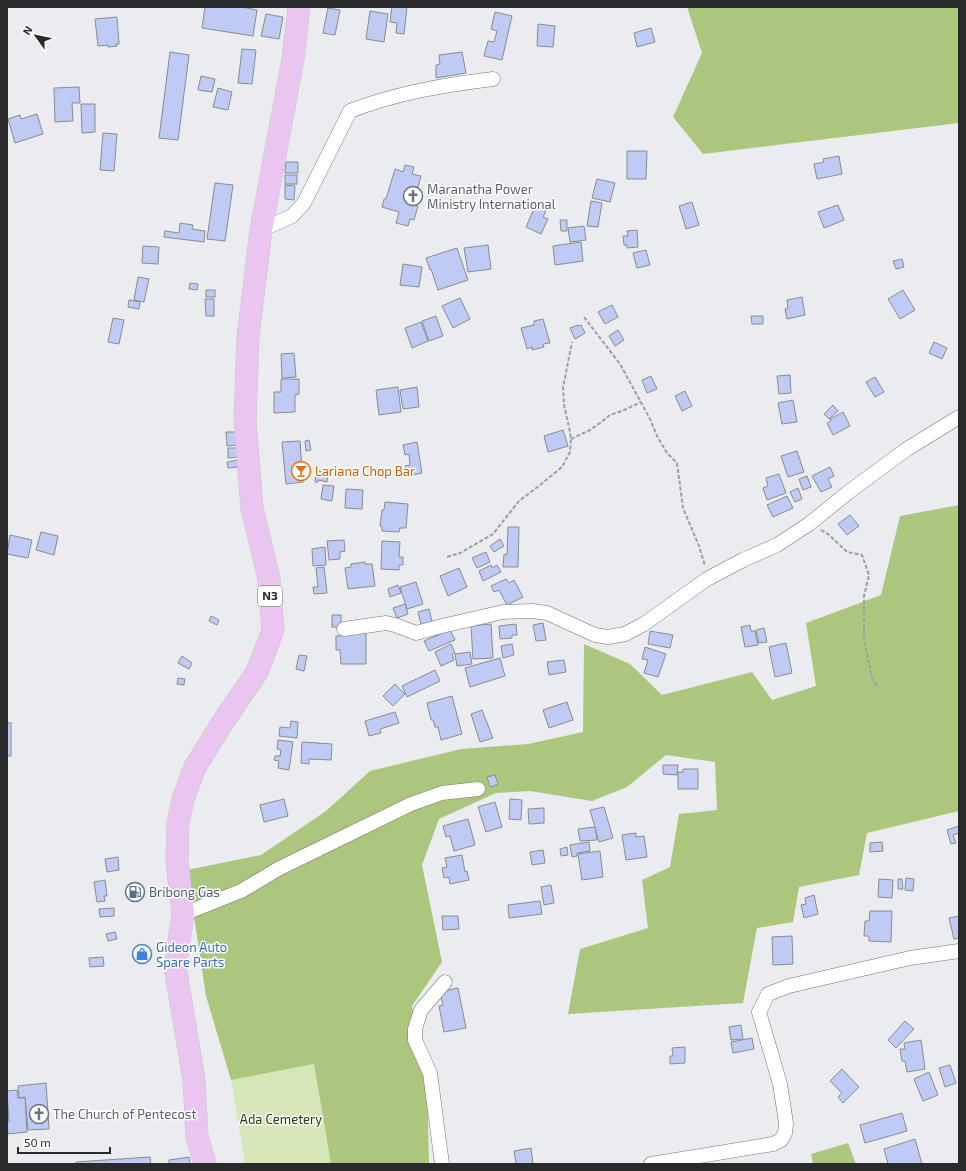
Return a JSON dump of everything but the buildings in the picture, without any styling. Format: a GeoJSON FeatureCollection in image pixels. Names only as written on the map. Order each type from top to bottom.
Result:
{"type":"FeatureCollection","features":[{"type":"Feature","properties":{"kind":"main road","name":"N3"},"geometry":{"type":"LineString","coordinates":[[205,1164],[197,1136],[194,1080],[175,967],[183,914],[177,860],[178,824],[183,800],[195,767],[257,672],[273,630],[269,579],[252,508],[245,421],[248,337],[261,230],[293,59],[298,7]]}},
{"type":"Feature","properties":{"kind":"street"},"geometry":{"type":"LineString","coordinates":[[261,230],[292,216],[304,203],[350,111],[368,104],[428,88],[493,79]]}},
{"type":"Feature","properties":{"kind":"street"},"geometry":{"type":"LineString","coordinates":[[344,628],[386,624],[395,625],[416,633],[503,612],[532,611],[547,613],[594,635],[608,637],[626,634],[644,624],[707,579],[743,560],[777,545],[809,524],[850,491],[907,449],[959,417]]}},
{"type":"Feature","properties":{"kind":"street"},"geometry":{"type":"LineString","coordinates":[[183,914],[241,891],[278,869],[410,804],[442,793],[478,789]]}},
{"type":"Feature","properties":{"kind":"street"},"geometry":{"type":"LineString","coordinates":[[651,1164],[773,1144],[781,1140],[786,1132],[786,1123],[780,1084],[759,1012],[768,994],[789,986],[910,958],[959,951]]}},
{"type":"Feature","properties":{"kind":"street"},"geometry":{"type":"LineString","coordinates":[[442,1164],[430,1073],[415,1040],[415,1029],[421,1010],[445,982]]}},
{"type":"Feature","properties":{"kind":"path"},"geometry":{"type":"LineString","coordinates":[[584,317],[620,364],[641,402],[657,436],[677,463],[683,508],[699,546],[707,579]]}},
{"type":"Feature","properties":{"kind":"path"},"geometry":{"type":"LineString","coordinates":[[447,557],[460,553],[493,534],[519,501],[535,490],[562,467],[570,452],[571,440],[564,405],[563,388],[572,342]]}},
{"type":"Feature","properties":{"kind":"path"},"geometry":{"type":"LineString","coordinates":[[571,440],[600,424],[610,414],[622,411],[641,402]]}},
{"type":"Feature","properties":{"kind":"path"},"geometry":{"type":"LineString","coordinates":[[809,524],[828,534],[847,552],[862,555],[869,574],[864,596],[864,640],[872,678],[877,686]]}},
{"type":"Feature","properties":{"kind":"green space"},"geometry":{"type":"Polygon","coordinates":[[[687,7],[959,7],[959,123],[703,154],[673,117],[702,53],[687,7]]]}},
{"type":"Feature","properties":{"kind":"green space"},"geometry":{"type":"Polygon","coordinates":[[[959,505],[959,811],[867,833],[859,875],[799,887],[793,922],[757,928],[743,1003],[568,1014],[580,949],[648,928],[642,880],[670,867],[679,814],[717,810],[715,762],[666,755],[627,787],[592,801],[530,791],[496,793],[439,819],[422,865],[442,962],[412,1006],[427,1080],[429,1164],[331,1164],[314,1064],[231,1080],[206,996],[187,870],[261,855],[326,811],[370,771],[461,749],[528,744],[583,732],[584,644],[630,664],[662,695],[752,672],[772,700],[816,686],[806,623],[881,595],[900,516],[959,505]]]}},
{"type":"Feature","properties":{"kind":"green space","name":"Ada Cemetery"},"geometry":{"type":"Polygon","coordinates":[[[314,1064],[331,1164],[245,1164],[231,1080],[314,1064]]]}},
{"type":"Feature","properties":{"kind":"green space"},"geometry":{"type":"Polygon","coordinates":[[[848,1143],[856,1164],[813,1164],[811,1154],[848,1143]]]}},
{"type":"Feature","properties":{"kind":"place","name":"Maranatha Power Ministry International"},"geometry":{"type":"Point","coordinates":[413,196]}},
{"type":"Feature","properties":{"kind":"place","name":"Lariana Chop Bar"},"geometry":{"type":"Point","coordinates":[301,471]}},
{"type":"Feature","properties":{"kind":"place","name":"Bribong Gas"},"geometry":{"type":"Point","coordinates":[135,892]}},
{"type":"Feature","properties":{"kind":"place","name":"Gideon Auto Spare Parts"},"geometry":{"type":"Point","coordinates":[142,954]}},
{"type":"Feature","properties":{"kind":"place","name":"The Church of Pentecost"},"geometry":{"type":"Point","coordinates":[39,1114]}}]}
